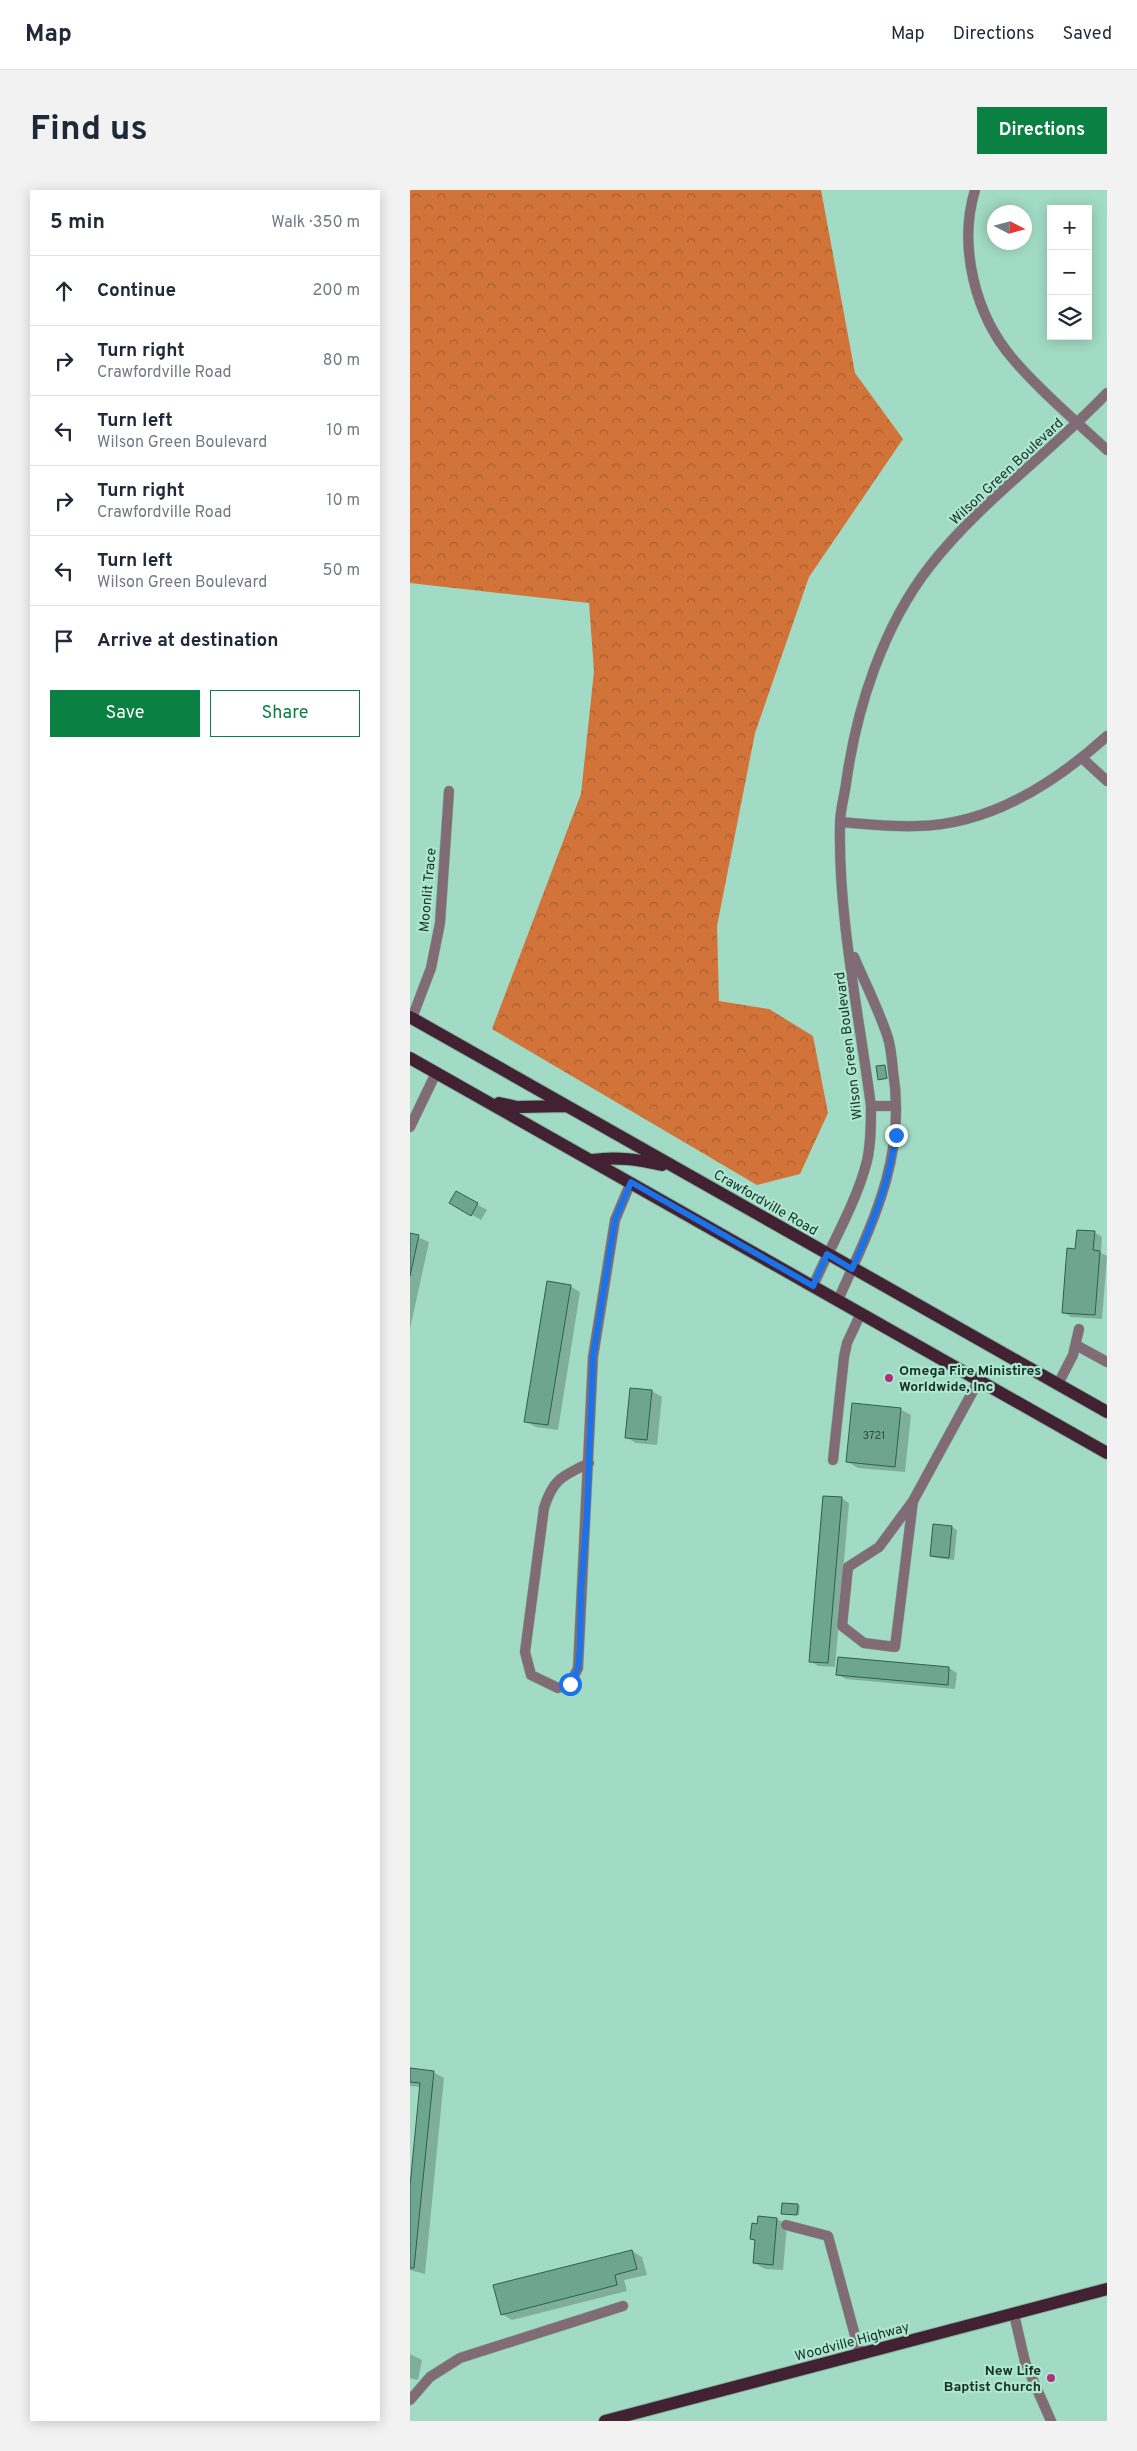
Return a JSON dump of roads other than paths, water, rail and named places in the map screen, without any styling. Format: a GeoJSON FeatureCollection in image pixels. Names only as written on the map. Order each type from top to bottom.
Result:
{"type":"FeatureCollection","features":[{"type":"Feature","properties":{"kind":"main road","name":"Crawfordville Road"},"geometry":{"type":"LineString","coordinates":[[411,1017],[1107,1412]]}},
{"type":"Feature","properties":{"kind":"main road"},"geometry":{"type":"LineString","coordinates":[[410,1058],[1107,1453]]}},
{"type":"Feature","properties":{"kind":"main road"},"geometry":{"type":"LineString","coordinates":[[484,1100],[516,1107],[567,1106]]}},
{"type":"Feature","properties":{"kind":"main road"},"geometry":{"type":"LineString","coordinates":[[593,1160],[609,1157],[634,1159],[677,1169]]}},
{"type":"Feature","properties":{"kind":"main road","name":"Woodville Highway"},"geometry":{"type":"LineString","coordinates":[[605,2421],[1107,2289]]}},
{"type":"Feature","properties":{"kind":"street"},"geometry":{"type":"LineString","coordinates":[[975,190],[968,218],[969,252],[974,284],[991,324],[1012,359],[1107,450]]}},
{"type":"Feature","properties":{"kind":"street","name":"Wilson Green Boulevard"},"geometry":{"type":"LineString","coordinates":[[813,1286],[858,1187],[867,1160],[871,1132],[871,1106],[842,877],[840,822],[850,755],[868,683],[896,620],[929,568],[969,520],[1078,423],[1107,393]]}},
{"type":"Feature","properties":{"kind":"street"},"geometry":{"type":"LineString","coordinates":[[840,822],[918,826],[951,822],[992,811],[1046,785],[1107,736]]}},
{"type":"Feature","properties":{"kind":"street"},"geometry":{"type":"LineString","coordinates":[[1082,758],[1107,780]]}},
{"type":"Feature","properties":{"kind":"street","name":"Moonlit Trace"},"geometry":{"type":"LineString","coordinates":[[411,1017],[431,968],[440,923],[449,791]]}},
{"type":"Feature","properties":{"kind":"street","name":"Wilson Green Boulevard"},"geometry":{"type":"LineString","coordinates":[[838,1300],[876,1216],[893,1160],[896,1135],[896,1090],[888,1039],[849,943]]}},
{"type":"Feature","properties":{"kind":"street"},"geometry":{"type":"LineString","coordinates":[[410,1128],[436,1072]]}},
{"type":"Feature","properties":{"kind":"street"},"geometry":{"type":"LineString","coordinates":[[871,1106],[896,1106]]}},
{"type":"Feature","properties":{"kind":"street"},"geometry":{"type":"LineString","coordinates":[[589,1463],[561,1476],[550,1489],[544,1508],[525,1652],[531,1674],[558,1688],[570,1684],[578,1668],[589,1463],[593,1357],[615,1220],[631,1182]]}},
{"type":"Feature","properties":{"kind":"street"},"geometry":{"type":"LineString","coordinates":[[833,1460],[844,1357],[847,1343],[861,1313]]}},
{"type":"Feature","properties":{"kind":"street"},"geometry":{"type":"LineString","coordinates":[[1058,1384],[1073,1355],[1079,1329]]}},
{"type":"Feature","properties":{"kind":"street"},"geometry":{"type":"LineString","coordinates":[[1076,1345],[1107,1362]]}},
{"type":"Feature","properties":{"kind":"street"},"geometry":{"type":"LineString","coordinates":[[913,1500],[895,1647],[864,1643],[842,1626],[848,1567],[880,1547],[913,1500],[978,1380]]}},
{"type":"Feature","properties":{"kind":"street"},"geometry":{"type":"LineString","coordinates":[[786,2225],[828,2236],[860,2354]]}},
{"type":"Feature","properties":{"kind":"street"},"geometry":{"type":"LineString","coordinates":[[410,2400],[430,2377],[460,2358],[622,2306]]}},
{"type":"Feature","properties":{"kind":"street"},"geometry":{"type":"LineString","coordinates":[[1014,2314],[1025,2362],[1051,2421]]}},
{"type":"Feature","properties":{"kind":"place","name":"Omega Fire Ministires Worldwide, Inc"},"geometry":{"type":"Point","coordinates":[889,1378]}},
{"type":"Feature","properties":{"kind":"place","name":"New Life Baptist Church"},"geometry":{"type":"Point","coordinates":[1051,2378]}}]}
